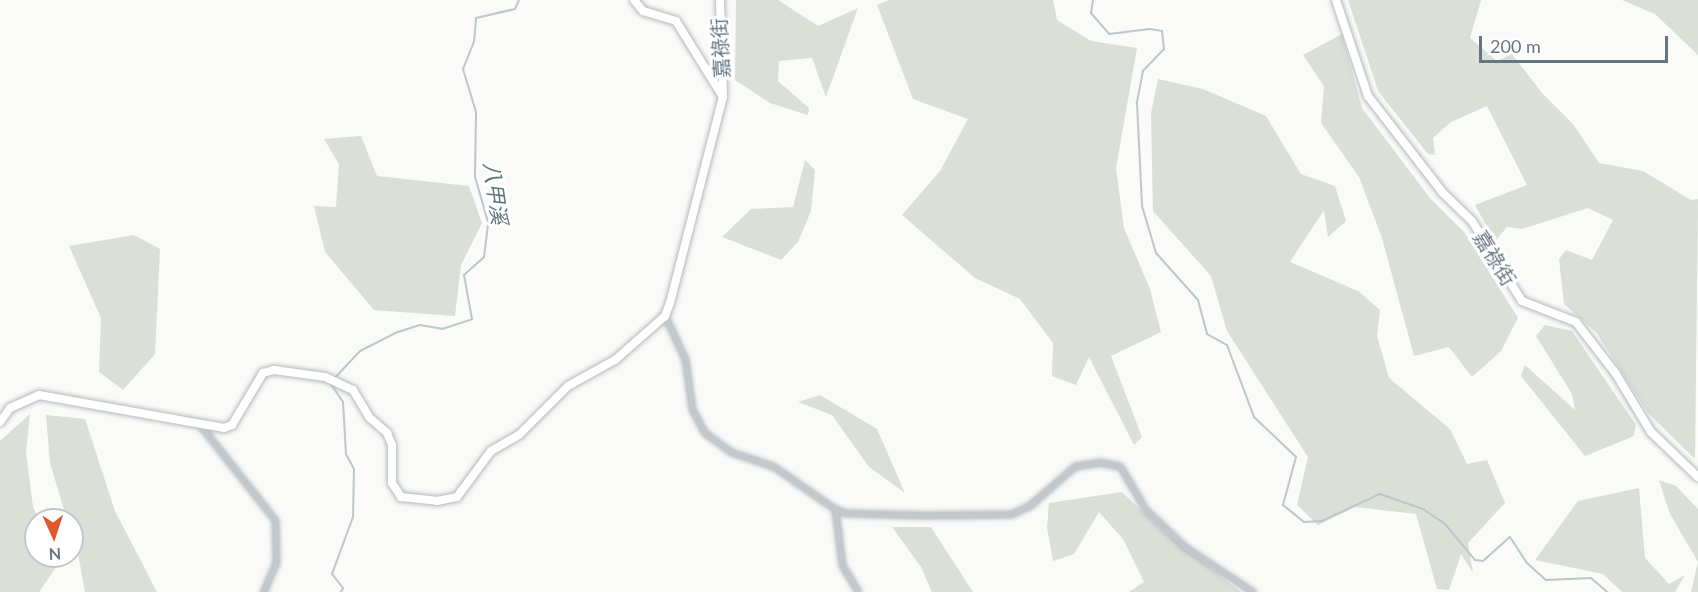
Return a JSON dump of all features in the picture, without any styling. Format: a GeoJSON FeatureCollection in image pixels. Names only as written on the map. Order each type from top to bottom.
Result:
{"type":"FeatureCollection","features":[{"type":"Feature","properties":{"kind":"street"},"geometry":{"type":"LineString","coordinates":[[634,0],[643,11],[676,21],[723,97]]}},
{"type":"Feature","properties":{"kind":"street","name":"嘉祿街"},"geometry":{"type":"LineString","coordinates":[[665,316],[723,97],[720,0]]}},
{"type":"Feature","properties":{"kind":"street","name":"嘉祿街"},"geometry":{"type":"LineString","coordinates":[[1336,0],[1368,96],[1443,193],[1472,222],[1522,301],[1576,322],[1616,374],[1651,432],[1698,477]]}},
{"type":"Feature","properties":{"kind":"street"},"geometry":{"type":"LineString","coordinates":[[0,422],[10,408],[39,395],[200,425],[232,425],[263,373],[274,370],[318,376],[337,381],[353,390],[370,418],[387,433],[392,445],[392,483],[401,497],[437,501],[457,497],[491,451],[519,435],[568,386],[615,360],[665,316],[685,359],[693,409],[705,433],[731,452],[773,466],[835,509],[914,515],[1011,514],[1030,505],[1075,466],[1109,464],[1120,466],[1145,509],[1185,547],[1253,592]]}},
{"type":"Feature","properties":{"kind":"street"},"geometry":{"type":"LineString","coordinates":[[200,425],[275,520],[276,562],[264,592]]}},
{"type":"Feature","properties":{"kind":"street"},"geometry":{"type":"LineString","coordinates":[[835,509],[842,565],[858,592]]}},
{"type":"Feature","properties":{"kind":"shaded area"},"geometry":{"type":"Polygon","coordinates":[[[736,0],[778,0],[818,26],[858,8],[826,97],[812,58],[779,61],[778,81],[809,108],[808,115],[770,103],[735,80],[736,0]]]}},
{"type":"Feature","properties":{"kind":"shaded area"},"geometry":{"type":"Polygon","coordinates":[[[889,0],[1053,0],[1057,20],[1091,41],[1137,48],[1116,168],[1124,228],[1150,289],[1161,332],[1111,356],[1142,437],[1134,445],[1089,357],[1076,385],[1052,376],[1053,343],[1020,299],[975,278],[902,215],[940,171],[968,119],[913,99],[877,5],[889,0]]]}},
{"type":"Feature","properties":{"kind":"shaded area"},"geometry":{"type":"Polygon","coordinates":[[[1348,0],[1481,0],[1470,38],[1497,61],[1512,54],[1542,93],[1573,124],[1599,163],[1643,171],[1691,200],[1698,199],[1695,459],[1648,413],[1596,332],[1564,304],[1559,259],[1566,250],[1592,260],[1613,220],[1588,208],[1522,229],[1507,227],[1495,241],[1475,205],[1527,185],[1487,106],[1451,122],[1433,138],[1435,155],[1428,154],[1378,91],[1348,0]]]}},
{"type":"Feature","properties":{"kind":"shaded area"},"geometry":{"type":"Polygon","coordinates":[[[1622,0],[1698,0],[1698,55],[1655,14],[1622,0]]]}},
{"type":"Feature","properties":{"kind":"shaded area"},"geometry":{"type":"Polygon","coordinates":[[[1342,34],[1362,108],[1430,198],[1465,233],[1518,318],[1501,351],[1472,377],[1449,347],[1414,356],[1382,238],[1359,177],[1321,123],[1324,86],[1303,55],[1342,34]]]}},
{"type":"Feature","properties":{"kind":"shaded area"},"geometry":{"type":"Polygon","coordinates":[[[1158,79],[1203,89],[1266,116],[1301,174],[1335,186],[1346,221],[1328,237],[1324,210],[1290,262],[1358,291],[1380,310],[1377,336],[1389,378],[1450,429],[1467,464],[1487,460],[1505,503],[1468,543],[1473,573],[1461,554],[1449,590],[1437,589],[1416,514],[1355,507],[1318,525],[1297,505],[1308,457],[1227,331],[1211,276],[1153,211],[1151,113],[1158,79]]]}},
{"type":"Feature","properties":{"kind":"shaded area"},"geometry":{"type":"Polygon","coordinates":[[[361,136],[377,176],[469,186],[482,223],[461,265],[455,316],[374,310],[325,252],[314,206],[336,207],[339,164],[324,139],[361,136]]]}},
{"type":"Feature","properties":{"kind":"shaded area"},"geometry":{"type":"Polygon","coordinates":[[[805,160],[815,170],[811,211],[798,242],[781,260],[722,237],[751,209],[793,207],[805,160]]]}},
{"type":"Feature","properties":{"kind":"shaded area"},"geometry":{"type":"Polygon","coordinates":[[[134,235],[160,249],[155,354],[123,390],[99,372],[101,318],[69,246],[134,235]]]}},
{"type":"Feature","properties":{"kind":"shaded area"},"geometry":{"type":"Polygon","coordinates":[[[1545,325],[1572,331],[1636,425],[1634,436],[1585,456],[1521,376],[1525,365],[1575,410],[1572,394],[1536,336],[1545,325]]]}},
{"type":"Feature","properties":{"kind":"shaded area"},"geometry":{"type":"Polygon","coordinates":[[[820,395],[877,429],[905,493],[869,467],[832,415],[798,402],[820,395]]]}},
{"type":"Feature","properties":{"kind":"shaded area"},"geometry":{"type":"Polygon","coordinates":[[[30,414],[26,452],[33,508],[24,508],[24,568],[56,568],[39,592],[0,592],[0,441],[30,414]]]}},
{"type":"Feature","properties":{"kind":"shaded area"},"geometry":{"type":"Polygon","coordinates":[[[46,415],[85,419],[115,511],[157,592],[85,592],[81,568],[84,568],[84,508],[63,508],[50,463],[46,415]]]}},
{"type":"Feature","properties":{"kind":"shaded area"},"geometry":{"type":"Polygon","coordinates":[[[1659,480],[1676,486],[1698,509],[1698,562],[1670,514],[1659,480]]]}},
{"type":"Feature","properties":{"kind":"shaded area"},"geometry":{"type":"Polygon","coordinates":[[[1639,488],[1645,558],[1669,584],[1685,575],[1675,592],[1622,592],[1603,574],[1535,560],[1578,501],[1639,488]]]}},
{"type":"Feature","properties":{"kind":"shaded area"},"geometry":{"type":"Polygon","coordinates":[[[1122,492],[1165,533],[1241,592],[1129,592],[1144,582],[1123,539],[1099,512],[1074,554],[1053,561],[1047,528],[1049,503],[1122,492]]]}},
{"type":"Feature","properties":{"kind":"shaded area"},"geometry":{"type":"Polygon","coordinates":[[[892,527],[931,527],[973,592],[932,592],[921,567],[892,527]]]}},
{"type":"Feature","properties":{"kind":"shaded area"},"geometry":{"type":"Polygon","coordinates":[[[1698,562],[1698,592],[1691,592],[1698,562]]]}},
{"type":"Feature","properties":{"kind":"waterway","name":"八甲溪"},"geometry":{"type":"LineString","coordinates":[[341,592],[343,588],[332,574],[353,517],[354,469],[346,454],[343,402],[330,383],[360,351],[395,333],[420,325],[442,329],[472,319],[464,275],[484,257],[488,222],[475,177],[476,112],[463,69],[474,42],[476,18],[515,9],[519,0]]}},
{"type":"Feature","properties":{"kind":"waterway"},"geometry":{"type":"LineString","coordinates":[[1093,0],[1091,13],[1109,34],[1150,29],[1162,31],[1164,49],[1143,71],[1137,103],[1142,206],[1156,253],[1198,300],[1207,334],[1227,345],[1254,417],[1296,457],[1283,505],[1304,522],[1322,521],[1380,494],[1423,509],[1445,524],[1475,560],[1483,561],[1510,537],[1527,563],[1546,580],[1591,578],[1607,592]]}}]}
